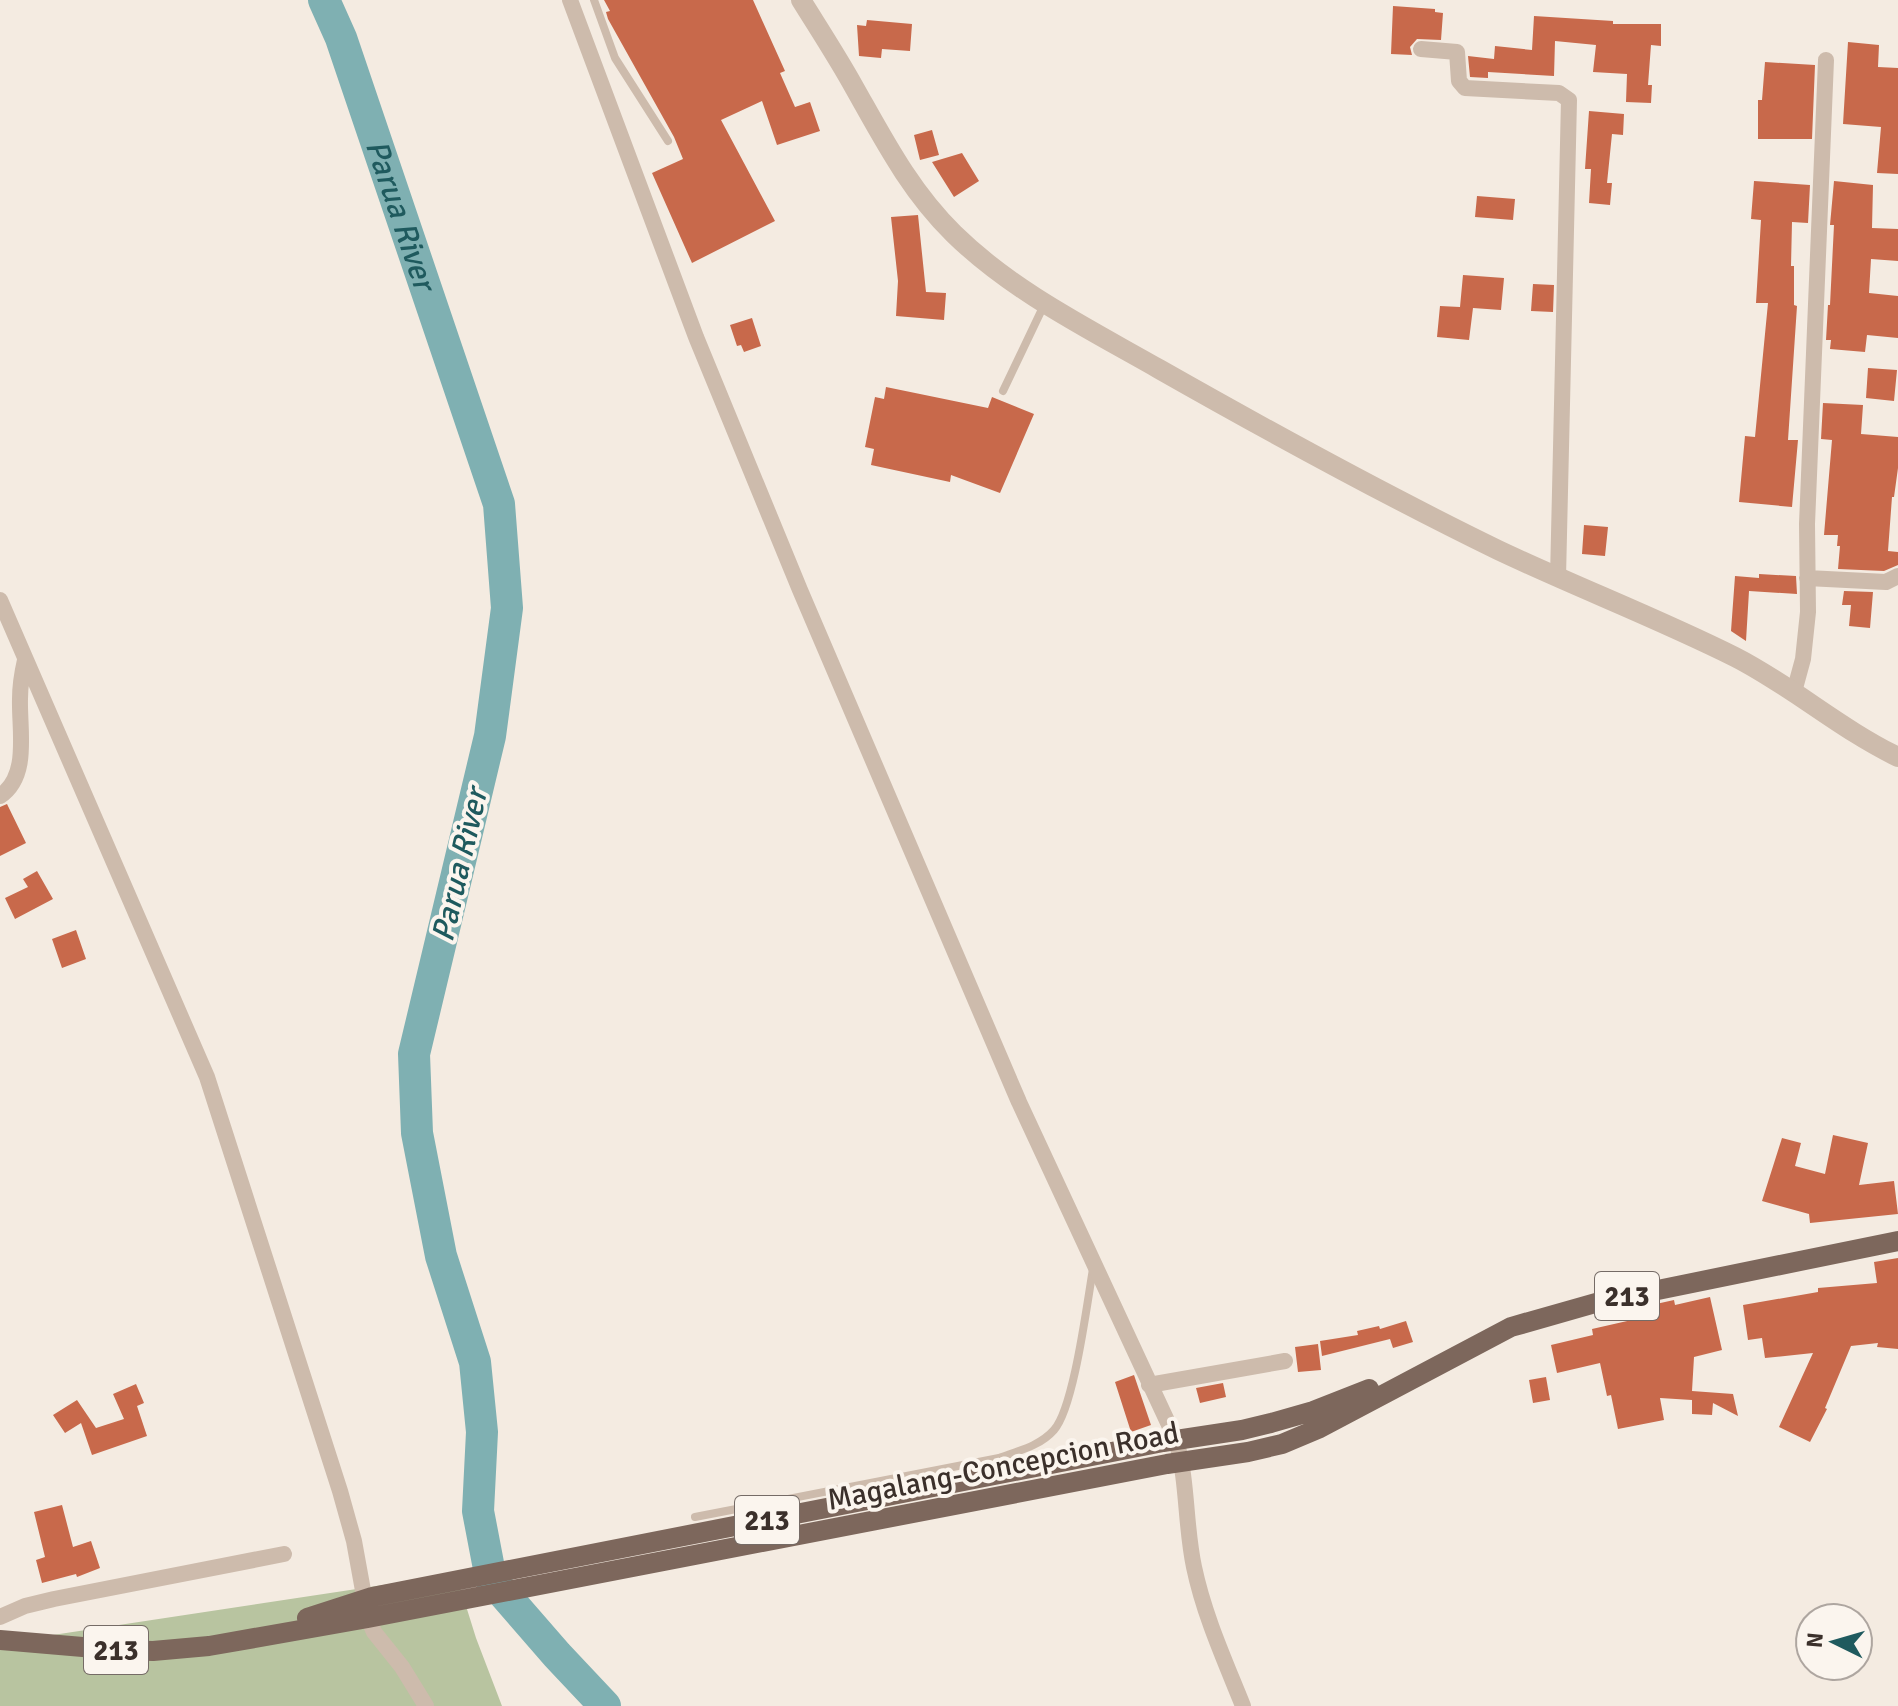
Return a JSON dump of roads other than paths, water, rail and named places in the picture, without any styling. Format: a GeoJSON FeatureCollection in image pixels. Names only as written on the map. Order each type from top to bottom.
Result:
{"type":"FeatureCollection","features":[{"type":"Feature","properties":{"kind":"main road","name":"Magalang-Concepcion Road"},"geometry":{"type":"LineString","coordinates":[[0,1640],[153,1651],[231,1642],[370,1608],[1169,1441],[1242,1430],[1313,1411],[1535,1318],[1898,1241]]}},
{"type":"Feature","properties":{"kind":"main road","name":"Magalang-Concepcion Road"},"geometry":{"type":"LineString","coordinates":[[370,1608],[1248,1452],[1295,1439],[1320,1428],[1482,1342]]}},
{"type":"Feature","properties":{"kind":"street"},"geometry":{"type":"LineString","coordinates":[[570,0],[696,337],[800,590],[978,1010],[1149,1385],[1169,1441],[1194,1568],[1214,1634],[1243,1706]]}},
{"type":"Feature","properties":{"kind":"street"},"geometry":{"type":"LineString","coordinates":[[801,0],[831,46],[892,156],[928,208],[981,260],[1045,302],[1260,425],[1433,517],[1735,658],[1794,692],[1844,728],[1898,757]]}},
{"type":"Feature","properties":{"kind":"street"},"geometry":{"type":"LineString","coordinates":[[1421,49],[1457,52],[1459,81],[1465,88],[1564,93],[1569,100],[1558,578]]}},
{"type":"Feature","properties":{"kind":"street"},"geometry":{"type":"LineString","coordinates":[[1794,692],[1807,637],[1807,524],[1826,60]]}},
{"type":"Feature","properties":{"kind":"street"},"geometry":{"type":"LineString","coordinates":[[1807,578],[1886,582],[1898,576]]}},
{"type":"Feature","properties":{"kind":"street"},"geometry":{"type":"LineString","coordinates":[[0,600],[207,1077],[325,1440],[354,1541],[374,1632],[402,1667],[426,1706]]}},
{"type":"Feature","properties":{"kind":"street"},"geometry":{"type":"LineString","coordinates":[[0,796],[12,786],[19,762],[20,694],[25,660]]}},
{"type":"Feature","properties":{"kind":"street"},"geometry":{"type":"LineString","coordinates":[[1149,1385],[1285,1361]]}},
{"type":"Feature","properties":{"kind":"street"},"geometry":{"type":"LineString","coordinates":[[0,1617],[54,1599],[284,1554]]}},
{"type":"Feature","properties":{"kind":"lane"},"geometry":{"type":"LineString","coordinates":[[594,0],[615,58],[668,141]]}},
{"type":"Feature","properties":{"kind":"lane"},"geometry":{"type":"LineString","coordinates":[[1003,391],[1045,302]]}},
{"type":"Feature","properties":{"kind":"lane"},"geometry":{"type":"LineString","coordinates":[[695,1517],[999,1458],[1036,1445],[1056,1428],[1064,1413],[1094,1261]]}},
{"type":"Feature","properties":{"kind":"waterway","name":"Parua River"},"geometry":{"type":"LineString","coordinates":[[324,0],[341,38],[499,504],[507,608],[490,736],[414,1054],[417,1133],[441,1256],[475,1362],[482,1432],[478,1511],[491,1579],[605,1706]]}}]}
